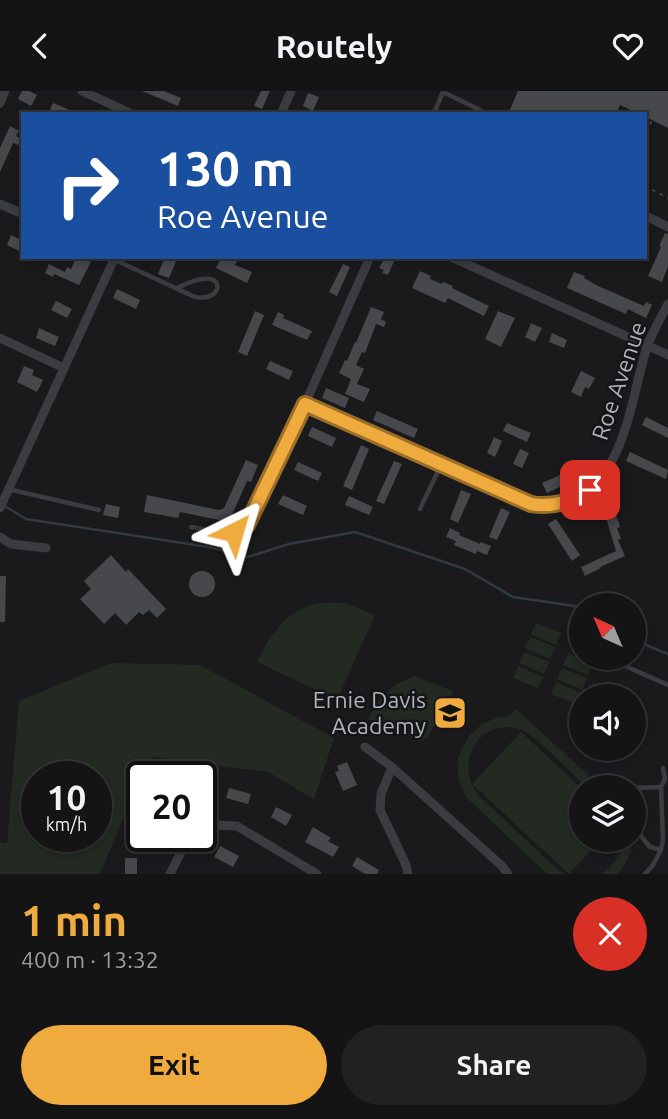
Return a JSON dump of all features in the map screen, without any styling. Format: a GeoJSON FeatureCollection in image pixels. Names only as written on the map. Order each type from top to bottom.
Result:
{"type":"FeatureCollection","features":[{"type":"Feature","properties":{"kind":"street"},"geometry":{"type":"LineString","coordinates":[[0,103],[5,91]]}},
{"type":"Feature","properties":{"kind":"street"},"geometry":{"type":"LineString","coordinates":[[82,91],[128,112]]}},
{"type":"Feature","properties":{"kind":"street"},"geometry":{"type":"LineString","coordinates":[[282,112],[291,91]]}},
{"type":"Feature","properties":{"kind":"street"},"geometry":{"type":"LineString","coordinates":[[0,204],[21,213]]}},
{"type":"Feature","properties":{"kind":"street"},"geometry":{"type":"LineString","coordinates":[[647,216],[668,226]]}},
{"type":"Feature","properties":{"kind":"street"},"geometry":{"type":"LineString","coordinates":[[2,505],[114,259]]}},
{"type":"Feature","properties":{"kind":"street"},"geometry":{"type":"LineString","coordinates":[[247,525],[305,404],[369,259]]}},
{"type":"Feature","properties":{"kind":"street"},"geometry":{"type":"LineString","coordinates":[[455,259],[668,355]]}},
{"type":"Feature","properties":{"kind":"street","name":"Roe Avenue"},"geometry":{"type":"LineString","coordinates":[[305,404],[531,504],[557,505],[590,490],[609,466],[628,420],[648,345],[668,304]]}},
{"type":"Feature","properties":{"kind":"street"},"geometry":{"type":"LineString","coordinates":[[0,338],[64,368]]}},
{"type":"Feature","properties":{"kind":"street"},"geometry":{"type":"LineString","coordinates":[[0,537],[12,544],[46,548]]}},
{"type":"Feature","properties":{"kind":"street"},"geometry":{"type":"LineString","coordinates":[[365,747],[392,767],[508,874]]}},
{"type":"Feature","properties":{"kind":"street"},"geometry":{"type":"LineString","coordinates":[[392,767],[381,794],[380,810],[408,874]]}},
{"type":"Feature","properties":{"kind":"street"},"geometry":{"type":"LineString","coordinates":[[217,825],[237,826],[317,874]]}},
{"type":"Feature","properties":{"kind":"street"},"geometry":{"type":"LineString","coordinates":[[170,874],[181,852]]}},
{"type":"Feature","properties":{"kind":"lane"},"geometry":{"type":"LineString","coordinates":[[435,112],[443,92],[484,112]]}},
{"type":"Feature","properties":{"kind":"lane"},"geometry":{"type":"LineString","coordinates":[[116,259],[195,297],[212,296],[218,286],[211,279],[205,279],[177,288]]}},
{"type":"Feature","properties":{"kind":"lane"},"geometry":{"type":"LineString","coordinates":[[420,509],[441,465]]}},
{"type":"Feature","properties":{"kind":"lane"},"geometry":{"type":"LineString","coordinates":[[8,489],[99,510]]}},
{"type":"Feature","properties":{"kind":"lane"},"geometry":{"type":"LineString","coordinates":[[191,527],[229,534],[247,525]]}},
{"type":"Feature","properties":{"kind":"lane"},"geometry":{"type":"LineString","coordinates":[[634,670],[668,685]]}},
{"type":"Feature","properties":{"kind":"lane"},"geometry":{"type":"LineString","coordinates":[[645,874],[661,850],[663,840],[663,768]]}},
{"type":"Feature","properties":{"kind":"lane"},"geometry":{"type":"LineString","coordinates":[[646,788],[662,787]]}},
{"type":"Feature","properties":{"kind":"lane"},"geometry":{"type":"LineString","coordinates":[[646,842],[650,847],[661,850]]}},
{"type":"Feature","properties":{"kind":"path"},"geometry":{"type":"LineString","coordinates":[[620,112],[623,106]]}},
{"type":"Feature","properties":{"kind":"path"},"geometry":{"type":"LineString","coordinates":[[647,130],[652,120]]}},
{"type":"Feature","properties":{"kind":"path"},"geometry":{"type":"LineString","coordinates":[[647,185],[668,198]]}},
{"type":"Feature","properties":{"kind":"shaded area"},"geometry":{"type":"Polygon","coordinates":[[[319,603],[345,603],[375,615],[339,695],[333,698],[257,662],[280,625],[296,612],[319,603]]]}},
{"type":"Feature","properties":{"kind":"shaded area"},"geometry":{"type":"Polygon","coordinates":[[[536,623],[561,633],[556,645],[531,634],[536,623]]]}},
{"type":"Feature","properties":{"kind":"shaded area"},"geometry":{"type":"Polygon","coordinates":[[[530,637],[555,647],[550,659],[525,648],[530,637]]]}},
{"type":"Feature","properties":{"kind":"shaded area"},"geometry":{"type":"Polygon","coordinates":[[[524,652],[549,662],[544,674],[519,663],[524,652]]]}},
{"type":"Feature","properties":{"kind":"shaded area"},"geometry":{"type":"Polygon","coordinates":[[[568,653],[569,653],[569,667],[563,665],[568,653]]]}},
{"type":"Feature","properties":{"kind":"shaded area"},"geometry":{"type":"Polygon","coordinates":[[[111,663],[200,665],[334,738],[314,799],[268,772],[217,765],[217,761],[152,757],[150,761],[126,761],[126,813],[112,845],[112,761],[21,761],[21,852],[109,852],[100,874],[0,874],[0,843],[7,843],[19,701],[111,663]]]}},
{"type":"Feature","properties":{"kind":"shaded area"},"geometry":{"type":"Polygon","coordinates":[[[518,666],[543,677],[538,688],[513,678],[518,666]]]}},
{"type":"Feature","properties":{"kind":"shaded area"},"geometry":{"type":"Polygon","coordinates":[[[562,668],[587,678],[584,684],[569,684],[557,679],[562,668]]]}},
{"type":"Feature","properties":{"kind":"shaded area"},"geometry":{"type":"Polygon","coordinates":[[[576,670],[590,670],[588,675],[576,670]]]}},
{"type":"Feature","properties":{"kind":"shaded area"},"geometry":{"type":"Polygon","coordinates":[[[414,676],[453,691],[428,737],[420,741],[368,719],[386,692],[414,676]]]}},
{"type":"Feature","properties":{"kind":"shaded area"},"geometry":{"type":"Polygon","coordinates":[[[556,682],[569,688],[569,701],[551,694],[556,682]]]}},
{"type":"Feature","properties":{"kind":"shaded area"},"geometry":{"type":"Polygon","coordinates":[[[516,709],[569,758],[569,761],[573,761],[588,775],[574,775],[528,734],[506,727],[493,729],[474,745],[469,757],[468,771],[472,784],[480,797],[565,874],[547,874],[467,798],[459,781],[458,758],[470,735],[482,724],[496,718],[508,717],[516,709]]]}},
{"type":"Feature","properties":{"kind":"shaded area"},"geometry":{"type":"Polygon","coordinates":[[[521,732],[569,777],[569,852],[590,852],[569,874],[472,784],[521,732]]]}},
{"type":"Feature","properties":{"kind":"shaded area"},"geometry":{"type":"Polygon","coordinates":[[[620,852],[630,852],[617,874],[601,874],[610,867],[620,852]]]}},
{"type":"Feature","properties":{"kind":"building"},"geometry":{"type":"Polygon","coordinates":[[[22,91],[37,95],[31,106],[18,99],[22,91]]]}},
{"type":"Feature","properties":{"kind":"building"},"geometry":{"type":"Polygon","coordinates":[[[142,91],[164,91],[181,98],[178,106],[142,91]]]}},
{"type":"Feature","properties":{"kind":"building"},"geometry":{"type":"Polygon","coordinates":[[[261,91],[270,91],[262,109],[254,106],[261,91]]]}},
{"type":"Feature","properties":{"kind":"building"},"geometry":{"type":"Polygon","coordinates":[[[518,91],[668,91],[668,128],[647,118],[647,112],[635,112],[620,105],[617,112],[509,112],[518,91]]]}},
{"type":"Feature","properties":{"kind":"building"},"geometry":{"type":"Polygon","coordinates":[[[308,93],[319,97],[313,111],[303,106],[308,93]]]}},
{"type":"Feature","properties":{"kind":"building"},"geometry":{"type":"Polygon","coordinates":[[[53,103],[72,112],[49,112],[53,103]]]}},
{"type":"Feature","properties":{"kind":"building"},"geometry":{"type":"Polygon","coordinates":[[[10,126],[19,131],[16,136],[21,139],[18,145],[13,143],[0,172],[0,148],[10,126]]]}},
{"type":"Feature","properties":{"kind":"building"},"geometry":{"type":"Polygon","coordinates":[[[665,233],[668,234],[668,266],[662,282],[648,276],[665,233]]]}},
{"type":"Feature","properties":{"kind":"building"},"geometry":{"type":"Polygon","coordinates":[[[11,235],[21,240],[21,252],[7,245],[11,235]]]}},
{"type":"Feature","properties":{"kind":"building"},"geometry":{"type":"Polygon","coordinates":[[[75,259],[91,262],[79,285],[45,273],[49,264],[65,272],[67,267],[71,269],[75,259]]]}},
{"type":"Feature","properties":{"kind":"building"},"geometry":{"type":"Polygon","coordinates":[[[164,259],[177,259],[169,278],[158,274],[164,259]]]}},
{"type":"Feature","properties":{"kind":"building"},"geometry":{"type":"Polygon","coordinates":[[[221,259],[238,259],[235,265],[252,272],[247,283],[216,268],[221,259]]]}},
{"type":"Feature","properties":{"kind":"building"},"geometry":{"type":"Polygon","coordinates":[[[384,259],[395,259],[388,275],[382,273],[384,270],[379,268],[384,259]]]}},
{"type":"Feature","properties":{"kind":"building"},"geometry":{"type":"Polygon","coordinates":[[[343,264],[350,267],[337,296],[329,292],[343,264]]]}},
{"type":"Feature","properties":{"kind":"building"},"geometry":{"type":"Polygon","coordinates":[[[420,271],[431,276],[430,279],[453,286],[452,288],[489,306],[484,316],[448,298],[445,303],[412,288],[420,271]]]}},
{"type":"Feature","properties":{"kind":"building"},"geometry":{"type":"Polygon","coordinates":[[[574,272],[598,286],[644,306],[646,302],[652,305],[646,318],[628,309],[626,314],[567,288],[574,272]]]}},
{"type":"Feature","properties":{"kind":"building"},"geometry":{"type":"Polygon","coordinates":[[[117,289],[140,300],[136,309],[113,298],[117,289]]]}},
{"type":"Feature","properties":{"kind":"building"},"geometry":{"type":"Polygon","coordinates":[[[56,301],[72,309],[67,318],[51,310],[56,301]]]}},
{"type":"Feature","properties":{"kind":"building"},"geometry":{"type":"Polygon","coordinates":[[[371,307],[384,312],[381,319],[386,322],[384,327],[376,324],[365,353],[362,352],[356,365],[364,369],[357,384],[370,389],[364,402],[345,394],[351,379],[339,373],[356,343],[371,307]]]}},
{"type":"Feature","properties":{"kind":"building"},"geometry":{"type":"Polygon","coordinates":[[[255,311],[264,315],[247,356],[238,352],[255,311]]]}},
{"type":"Feature","properties":{"kind":"building"},"geometry":{"type":"Polygon","coordinates":[[[498,311],[515,318],[501,347],[485,339],[498,311]]]}},
{"type":"Feature","properties":{"kind":"building"},"geometry":{"type":"Polygon","coordinates":[[[278,312],[284,315],[283,318],[312,331],[307,340],[272,325],[278,312]]]}},
{"type":"Feature","properties":{"kind":"building"},"geometry":{"type":"Polygon","coordinates":[[[531,323],[542,328],[535,342],[525,337],[531,323]]]}},
{"type":"Feature","properties":{"kind":"building"},"geometry":{"type":"Polygon","coordinates":[[[39,328],[59,337],[55,346],[36,338],[39,328]]]}},
{"type":"Feature","properties":{"kind":"building"},"geometry":{"type":"Polygon","coordinates":[[[552,333],[567,340],[564,348],[549,342],[552,333]]]}},
{"type":"Feature","properties":{"kind":"building"},"geometry":{"type":"Polygon","coordinates":[[[270,361],[293,371],[289,380],[266,369],[270,361]]]}},
{"type":"Feature","properties":{"kind":"building"},"geometry":{"type":"Polygon","coordinates":[[[24,366],[34,370],[32,375],[43,380],[37,392],[17,382],[24,366]]]}},
{"type":"Feature","properties":{"kind":"building"},"geometry":{"type":"Polygon","coordinates":[[[581,371],[595,378],[589,389],[585,387],[581,397],[571,392],[581,371]]]}},
{"type":"Feature","properties":{"kind":"building"},"geometry":{"type":"Polygon","coordinates":[[[326,388],[349,398],[345,408],[322,398],[326,388]]]}},
{"type":"Feature","properties":{"kind":"building"},"geometry":{"type":"Polygon","coordinates":[[[377,411],[418,429],[414,438],[373,420],[377,411]]]}},
{"type":"Feature","properties":{"kind":"building"},"geometry":{"type":"Polygon","coordinates":[[[646,417],[668,428],[668,438],[642,425],[646,417]]]}},
{"type":"Feature","properties":{"kind":"building"},"geometry":{"type":"Polygon","coordinates":[[[507,423],[531,433],[527,442],[503,431],[507,423]]]}},
{"type":"Feature","properties":{"kind":"building"},"geometry":{"type":"Polygon","coordinates":[[[312,427],[336,438],[332,447],[308,436],[312,427]]]}},
{"type":"Feature","properties":{"kind":"building"},"geometry":{"type":"Polygon","coordinates":[[[494,437],[502,441],[495,457],[487,453],[494,437]]]}},
{"type":"Feature","properties":{"kind":"building"},"geometry":{"type":"Polygon","coordinates":[[[361,445],[369,449],[352,490],[343,486],[361,445]]]}},
{"type":"Feature","properties":{"kind":"building"},"geometry":{"type":"Polygon","coordinates":[[[520,449],[529,453],[522,468],[513,464],[520,449]]]}},
{"type":"Feature","properties":{"kind":"building"},"geometry":{"type":"Polygon","coordinates":[[[630,452],[668,470],[666,479],[626,461],[630,452]]]}},
{"type":"Feature","properties":{"kind":"building"},"geometry":{"type":"Polygon","coordinates":[[[246,460],[258,465],[251,482],[247,481],[229,522],[180,512],[178,518],[144,512],[147,495],[219,510],[224,508],[246,460]]]}},
{"type":"Feature","properties":{"kind":"building"},"geometry":{"type":"Polygon","coordinates":[[[394,461],[402,464],[384,504],[376,501],[394,461]]]}},
{"type":"Feature","properties":{"kind":"building"},"geometry":{"type":"Polygon","coordinates":[[[298,462],[322,473],[318,481],[294,470],[298,462]]]}},
{"type":"Feature","properties":{"kind":"building"},"geometry":{"type":"Polygon","coordinates":[[[583,465],[587,474],[547,493],[542,483],[583,465]]]}},
{"type":"Feature","properties":{"kind":"building"},"geometry":{"type":"Polygon","coordinates":[[[461,490],[471,494],[458,523],[450,519],[461,490]]]}},
{"type":"Feature","properties":{"kind":"building"},"geometry":{"type":"Polygon","coordinates":[[[283,495],[307,506],[303,515],[278,504],[283,495]]]}},
{"type":"Feature","properties":{"kind":"building"},"geometry":{"type":"Polygon","coordinates":[[[610,495],[620,527],[617,528],[621,539],[618,540],[625,556],[585,576],[581,567],[616,551],[600,498],[610,495]]]}},
{"type":"Feature","properties":{"kind":"building"},"geometry":{"type":"Polygon","coordinates":[[[349,496],[373,507],[369,515],[345,505],[349,496]]]}},
{"type":"Feature","properties":{"kind":"building"},"geometry":{"type":"Polygon","coordinates":[[[106,504],[120,507],[118,518],[103,515],[106,504]]]}},
{"type":"Feature","properties":{"kind":"building"},"geometry":{"type":"Polygon","coordinates":[[[501,508],[510,512],[497,540],[489,537],[501,508]]]}},
{"type":"Feature","properties":{"kind":"building"},"geometry":{"type":"Polygon","coordinates":[[[556,519],[580,555],[572,561],[548,524],[556,519]]]}},
{"type":"Feature","properties":{"kind":"building"},"geometry":{"type":"Polygon","coordinates":[[[450,528],[460,533],[459,535],[491,546],[487,555],[477,551],[476,554],[454,545],[456,541],[446,537],[450,528]]]}},
{"type":"Feature","properties":{"kind":"building"},"geometry":{"type":"Polygon","coordinates":[[[111,555],[166,609],[157,618],[149,610],[143,615],[139,612],[126,625],[115,613],[104,624],[80,599],[91,589],[84,581],[111,555]]]}},
{"type":"Feature","properties":{"kind":"building"},"geometry":{"type":"Polygon","coordinates":[[[202,571],[211,575],[215,584],[211,593],[202,597],[193,593],[189,584],[193,575],[202,571]]]}},
{"type":"Feature","properties":{"kind":"building"},"geometry":{"type":"Polygon","coordinates":[[[0,576],[6,576],[5,622],[0,622],[0,576]]]}},
{"type":"Feature","properties":{"kind":"building"},"geometry":{"type":"Polygon","coordinates":[[[347,762],[357,785],[343,791],[335,772],[339,771],[337,766],[347,762]]]}},
{"type":"Feature","properties":{"kind":"building"},"geometry":{"type":"Polygon","coordinates":[[[229,788],[251,794],[248,804],[226,798],[229,788]]]}},
{"type":"Feature","properties":{"kind":"building"},"geometry":{"type":"Polygon","coordinates":[[[276,807],[292,815],[286,826],[271,817],[276,807]]]}},
{"type":"Feature","properties":{"kind":"building"},"geometry":{"type":"Polygon","coordinates":[[[313,827],[331,838],[328,841],[339,847],[333,857],[305,842],[313,827]]]}},
{"type":"Feature","properties":{"kind":"building"},"geometry":{"type":"Polygon","coordinates":[[[220,846],[239,856],[233,867],[214,857],[220,846]]]}},
{"type":"Feature","properties":{"kind":"building"},"geometry":{"type":"Polygon","coordinates":[[[357,857],[379,870],[377,874],[365,874],[352,866],[357,857]]]}},
{"type":"Feature","properties":{"kind":"building"},"geometry":{"type":"Polygon","coordinates":[[[125,858],[137,858],[137,874],[125,874],[125,858]]]}},
{"type":"Feature","properties":{"kind":"waterway"},"geometry":{"type":"LineString","coordinates":[[3,505],[26,519],[209,547],[248,557],[289,544],[355,532],[465,569],[513,597],[569,605]]}},
{"type":"Feature","properties":{"kind":"waterway"},"geometry":{"type":"LineString","coordinates":[[646,645],[668,654]]}},
{"type":"Feature","properties":{"kind":"place","name":"Ernie Davis Academy"},"geometry":{"type":"Point","coordinates":[450,713]}},
{"type":"Feature","properties":{"kind":"route"},"geometry":{"type":"LineString","coordinates":[[234,532],[247,525],[305,404],[523,502],[542,506],[557,505],[590,490]]}}]}
